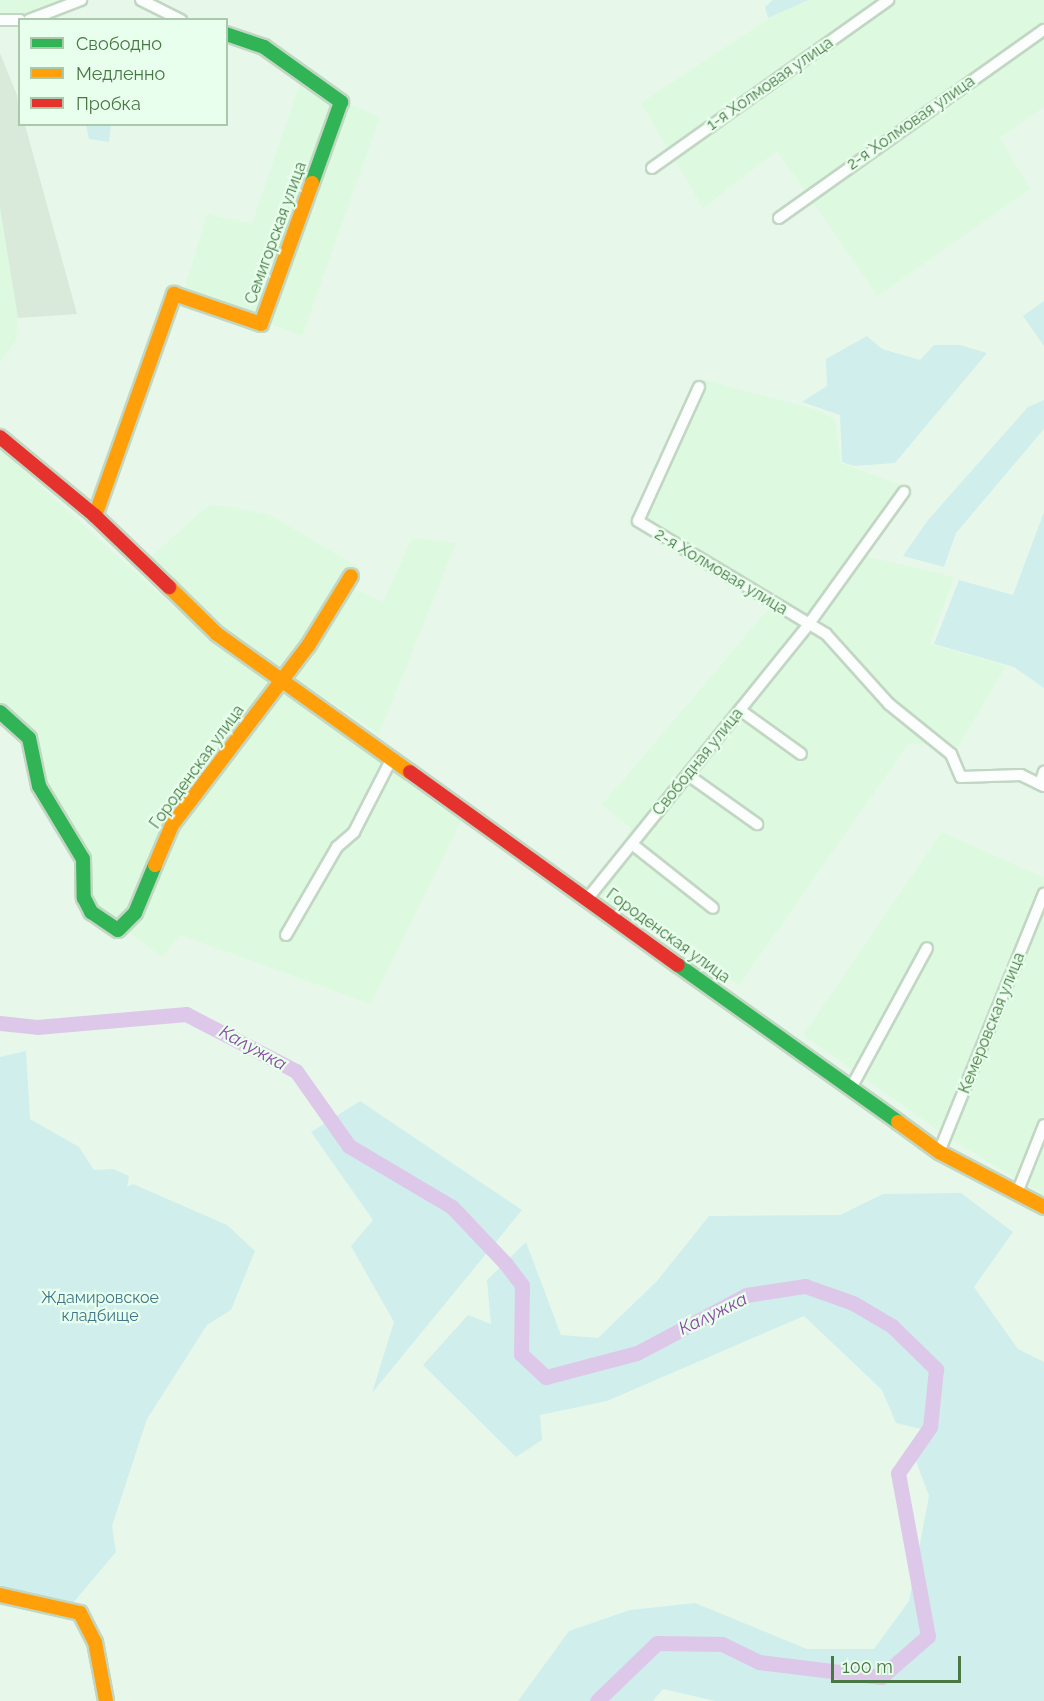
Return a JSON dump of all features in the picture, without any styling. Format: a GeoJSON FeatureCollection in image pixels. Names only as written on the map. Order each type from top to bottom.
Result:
{"type":"FeatureCollection","features":[{"type":"Feature","properties":{"kind":"street"},"geometry":{"type":"LineString","coordinates":[[33,18],[81,0]]}},
{"type":"Feature","properties":{"kind":"street"},"geometry":{"type":"LineString","coordinates":[[141,0],[177,18]]}},
{"type":"Feature","properties":{"kind":"street","name":"1-я Холмовая улица"},"geometry":{"type":"LineString","coordinates":[[652,168],[888,0]]}},
{"type":"Feature","properties":{"kind":"street"},"geometry":{"type":"LineString","coordinates":[[0,20],[18,20]]}},
{"type":"Feature","properties":{"kind":"street","name":"2-я Холмовая улица"},"geometry":{"type":"LineString","coordinates":[[779,218],[1044,30]]}},
{"type":"Feature","properties":{"kind":"street","name":"Семигорская улица"},"geometry":{"type":"LineString","coordinates":[[95,516],[174,294],[261,324],[340,102],[264,47],[228,35]]}},
{"type":"Feature","properties":{"kind":"street","name":"2-я Холмовая улица"},"geometry":{"type":"LineString","coordinates":[[699,387],[638,521],[808,625]]}},
{"type":"Feature","properties":{"kind":"street","name":"Городенская улица"},"geometry":{"type":"LineString","coordinates":[[0,437],[95,516],[209,628],[939,1152],[1044,1207]]}},
{"type":"Feature","properties":{"kind":"street","name":"Свободная улица"},"geometry":{"type":"LineString","coordinates":[[588,898],[808,625],[904,492]]}},
{"type":"Feature","properties":{"kind":"street","name":"Городенская улица"},"geometry":{"type":"LineString","coordinates":[[0,712],[29,738],[39,786],[83,859],[84,898],[91,912],[118,930],[135,913],[172,825],[308,646],[351,576]]}},
{"type":"Feature","properties":{"kind":"street"},"geometry":{"type":"LineString","coordinates":[[808,625],[826,634],[889,704],[951,754],[961,777],[1022,775],[1042,785],[1044,772]]}},
{"type":"Feature","properties":{"kind":"street"},"geometry":{"type":"LineString","coordinates":[[740,710],[801,754]]}},
{"type":"Feature","properties":{"kind":"street"},"geometry":{"type":"LineString","coordinates":[[286,935],[337,847],[354,832],[392,759]]}},
{"type":"Feature","properties":{"kind":"street"},"geometry":{"type":"LineString","coordinates":[[688,775],[757,824]]}},
{"type":"Feature","properties":{"kind":"street"},"geometry":{"type":"LineString","coordinates":[[632,844],[713,908]]}},
{"type":"Feature","properties":{"kind":"street","name":"Кемеровская улица"},"geometry":{"type":"LineString","coordinates":[[939,1152],[1044,893]]}},
{"type":"Feature","properties":{"kind":"street"},"geometry":{"type":"LineString","coordinates":[[851,1088],[927,948]]}},
{"type":"Feature","properties":{"kind":"street"},"geometry":{"type":"LineString","coordinates":[[1017,1193],[1044,1125]]}},
{"type":"Feature","properties":{"kind":"street"},"geometry":{"type":"LineString","coordinates":[[0,1595],[80,1614],[95,1642],[106,1701]]}},
{"type":"Feature","properties":{"kind":"shaded area"},"geometry":{"type":"Polygon","coordinates":[[[0,0],[69,0],[12,17],[0,14],[0,0]]]}},
{"type":"Feature","properties":{"kind":"shaded area"},"geometry":{"type":"Polygon","coordinates":[[[797,0],[1044,0],[1044,107],[1000,138],[1030,189],[878,296],[777,151],[703,208],[641,103],[797,0]]]}},
{"type":"Feature","properties":{"kind":"shaded area"},"geometry":{"type":"Polygon","coordinates":[[[0,53],[17,95],[18,126],[25,126],[77,314],[18,318],[0,208],[0,53]]]}},
{"type":"Feature","properties":{"kind":"shaded area"},"geometry":{"type":"Polygon","coordinates":[[[300,83],[380,117],[302,336],[184,290],[207,214],[252,224],[300,83]]]}},
{"type":"Feature","properties":{"kind":"shaded area"},"geometry":{"type":"Polygon","coordinates":[[[0,208],[18,318],[16,341],[0,362],[0,208]]]}},
{"type":"Feature","properties":{"kind":"shaded area"},"geometry":{"type":"Polygon","coordinates":[[[704,380],[821,411],[835,420],[841,463],[907,487],[852,553],[954,577],[930,644],[1006,666],[958,747],[909,743],[739,985],[596,896],[631,828],[602,805],[777,599],[628,524],[704,380]]]}},
{"type":"Feature","properties":{"kind":"shaded area"},"geometry":{"type":"Polygon","coordinates":[[[0,449],[177,610],[266,678],[266,691],[172,819],[134,911],[116,927],[94,912],[86,880],[44,791],[34,746],[0,707],[0,449]]]}},
{"type":"Feature","properties":{"kind":"shaded area"},"geometry":{"type":"Polygon","coordinates":[[[210,504],[268,514],[360,568],[350,587],[383,602],[412,538],[456,543],[379,734],[228,633],[146,561],[210,504]]]}},
{"type":"Feature","properties":{"kind":"shaded area"},"geometry":{"type":"Polygon","coordinates":[[[281,691],[461,821],[371,1004],[180,935],[162,957],[127,931],[168,837],[281,691]]]}},
{"type":"Feature","properties":{"kind":"shaded area"},"geometry":{"type":"Polygon","coordinates":[[[942,832],[1044,878],[1044,1195],[952,1140],[803,1035],[942,832]]]}},
{"type":"Feature","properties":{"kind":"green space"},"geometry":{"type":"Polygon","coordinates":[[[773,0],[808,0],[768,18],[765,7],[773,0]]]}},
{"type":"Feature","properties":{"kind":"green space"},"geometry":{"type":"Polygon","coordinates":[[[86,126],[111,126],[109,142],[89,139],[86,126]]]}},
{"type":"Feature","properties":{"kind":"green space"},"geometry":{"type":"Polygon","coordinates":[[[1044,301],[1044,346],[1023,316],[1044,301]]]}},
{"type":"Feature","properties":{"kind":"green space"},"geometry":{"type":"Polygon","coordinates":[[[867,336],[882,349],[920,360],[934,345],[960,345],[987,353],[895,463],[854,466],[842,462],[840,415],[802,402],[827,386],[826,359],[867,336]]]}},
{"type":"Feature","properties":{"kind":"green space"},"geometry":{"type":"Polygon","coordinates":[[[1044,400],[1044,429],[956,533],[944,567],[903,556],[928,520],[1028,407],[1044,400]]]}},
{"type":"Feature","properties":{"kind":"green space"},"geometry":{"type":"Polygon","coordinates":[[[1044,512],[1044,688],[1014,667],[934,644],[959,580],[1013,595],[1044,512]]]}},
{"type":"Feature","properties":{"kind":"green space","name":"Ждамировское кладбище"},"geometry":{"type":"Polygon","coordinates":[[[26,1051],[30,1119],[79,1147],[94,1170],[113,1169],[129,1176],[127,1187],[133,1184],[227,1225],[255,1251],[231,1310],[207,1325],[147,1419],[112,1526],[116,1552],[73,1603],[0,1590],[0,1057],[26,1051]]]}},
{"type":"Feature","properties":{"kind":"green space"},"geometry":{"type":"Polygon","coordinates":[[[360,1101],[522,1210],[372,1393],[394,1322],[351,1246],[373,1220],[311,1132],[360,1101]]]}},
{"type":"Feature","properties":{"kind":"green space"},"geometry":{"type":"Polygon","coordinates":[[[961,1193],[1013,1232],[974,1287],[1018,1349],[1044,1362],[1044,1701],[715,1701],[663,1689],[653,1701],[518,1701],[569,1631],[630,1610],[695,1603],[807,1649],[874,1649],[909,1601],[929,1496],[916,1461],[934,1432],[896,1423],[882,1390],[804,1316],[607,1401],[540,1415],[542,1440],[516,1457],[423,1365],[468,1315],[491,1324],[487,1280],[526,1242],[561,1335],[598,1338],[657,1281],[709,1216],[840,1215],[883,1194],[961,1193]]]}},
{"type":"Feature","properties":{"kind":"waterway","name":"Калужка"},"geometry":{"type":"LineString","coordinates":[[0,1023],[37,1027],[186,1014],[296,1071],[349,1146],[452,1207],[506,1264],[522,1285],[521,1354],[546,1377],[637,1353],[746,1295],[805,1286],[853,1303],[892,1326],[936,1369],[930,1427],[898,1473],[928,1636],[881,1677],[759,1662],[722,1644],[657,1643],[597,1701]]}},
{"type":"Feature","properties":{"kind":"traffic: fast"},"geometry":{"type":"LineString","coordinates":[[228,35],[264,47],[341,102],[312,183]]}},
{"type":"Feature","properties":{"kind":"traffic: fast"},"geometry":{"type":"LineString","coordinates":[[0,712],[29,738],[39,786],[83,859],[84,898],[91,912],[118,930],[135,913],[155,865]]}},
{"type":"Feature","properties":{"kind":"traffic: fast"},"geometry":{"type":"LineString","coordinates":[[678,965],[898,1122]]}},
{"type":"Feature","properties":{"kind":"traffic: slow"},"geometry":{"type":"LineString","coordinates":[[95,516],[174,294],[261,324],[312,183]]}},
{"type":"Feature","properties":{"kind":"traffic: slow"},"geometry":{"type":"LineString","coordinates":[[155,865],[172,825],[308,646],[351,576]]}},
{"type":"Feature","properties":{"kind":"traffic: slow"},"geometry":{"type":"LineString","coordinates":[[169,587],[217,634],[410,772]]}},
{"type":"Feature","properties":{"kind":"traffic: slow"},"geometry":{"type":"LineString","coordinates":[[898,1122],[939,1152],[1044,1207]]}},
{"type":"Feature","properties":{"kind":"traffic: slow"},"geometry":{"type":"LineString","coordinates":[[0,1595],[80,1613],[95,1642],[106,1701]]}},
{"type":"Feature","properties":{"kind":"traffic: jam"},"geometry":{"type":"LineString","coordinates":[[0,437],[95,516],[169,587]]}},
{"type":"Feature","properties":{"kind":"traffic: jam"},"geometry":{"type":"LineString","coordinates":[[410,772],[678,965]]}}]}
